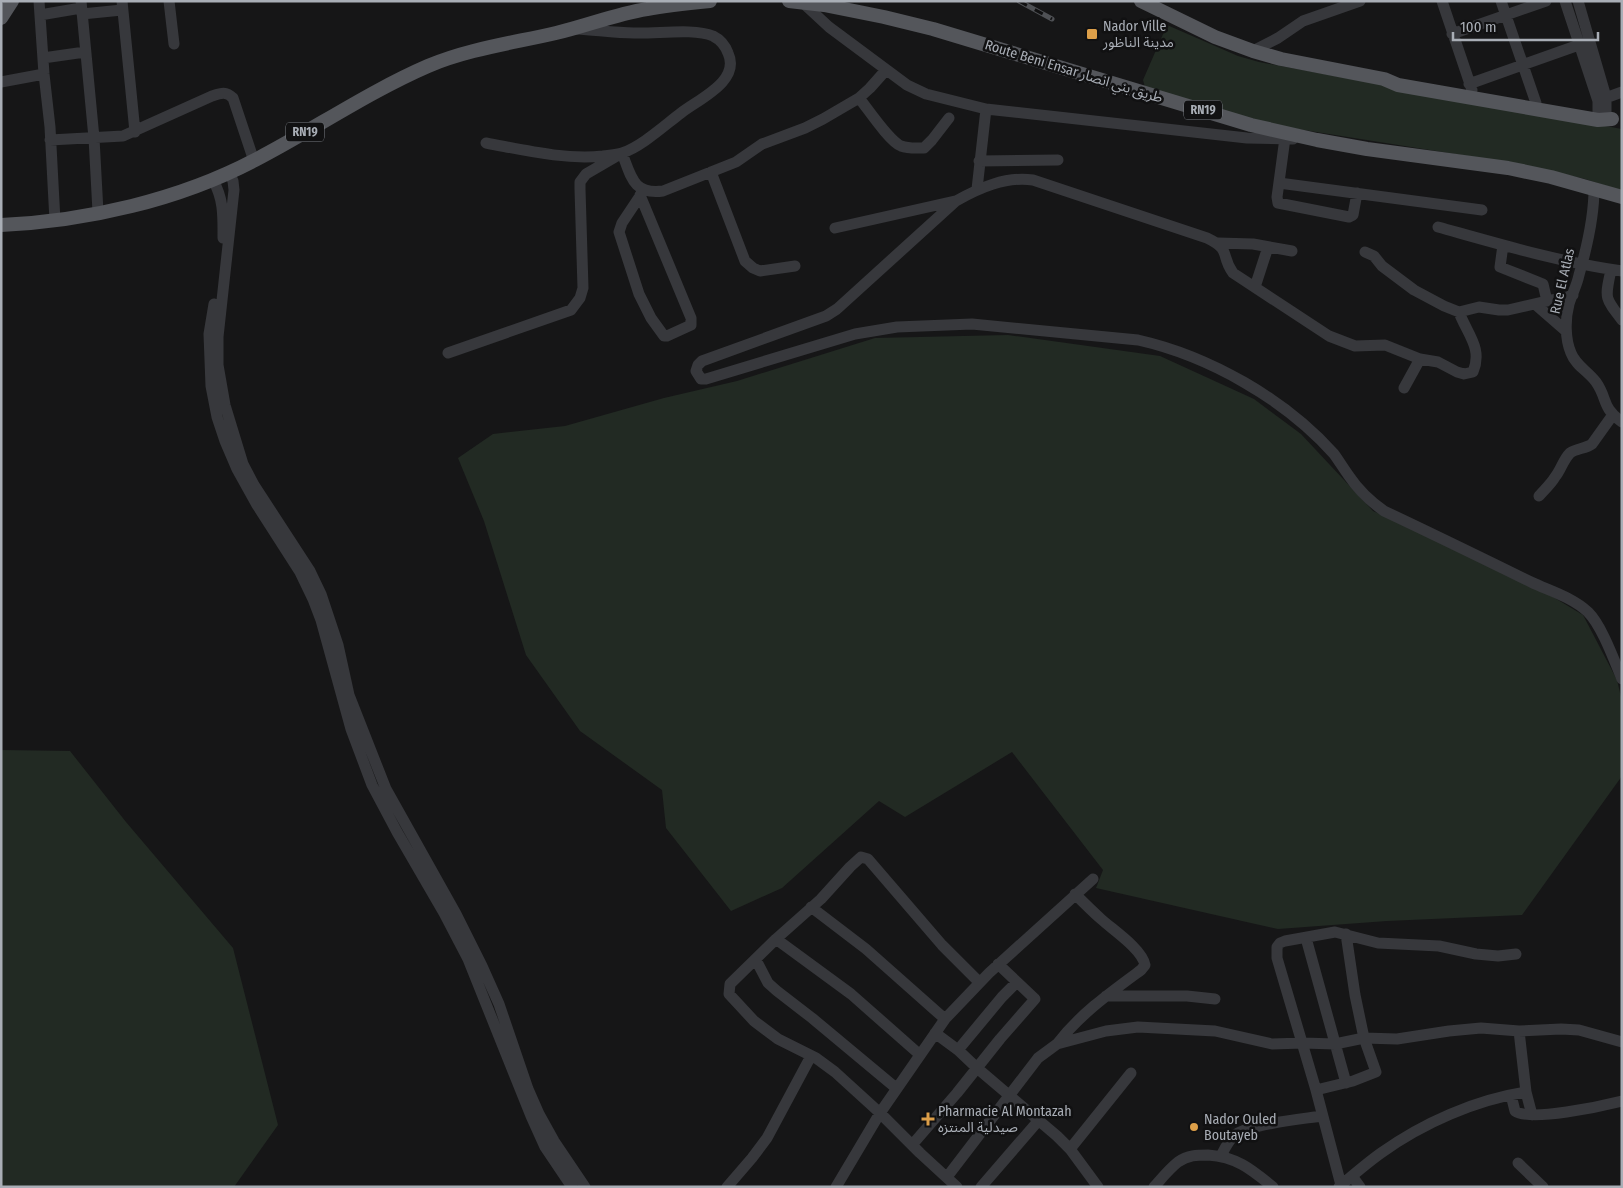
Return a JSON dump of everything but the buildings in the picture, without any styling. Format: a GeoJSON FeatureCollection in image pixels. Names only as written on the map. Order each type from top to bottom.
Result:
{"type":"FeatureCollection","features":[{"type":"Feature","properties":{"kind":"main road"},"geometry":{"type":"LineString","coordinates":[[1,18],[12,1]]}},
{"type":"Feature","properties":{"kind":"main road","name":"RN19"},"geometry":{"type":"LineString","coordinates":[[1,225],[55,221],[153,201],[213,180],[254,161],[371,95],[429,66],[470,52],[576,28],[646,9],[710,1]]}},
{"type":"Feature","properties":{"kind":"main road","name":"Route Beni Ensar طريق بني انصار"},"geometry":{"type":"LineString","coordinates":[[789,1],[884,17],[933,30],[1251,125],[1367,149],[1508,168],[1622,197]]}},
{"type":"Feature","properties":{"kind":"main road"},"geometry":{"type":"LineString","coordinates":[[1141,1],[1214,37],[1281,59],[1384,79],[1398,85],[1606,114]]}},
{"type":"Feature","properties":{"kind":"main road"},"geometry":{"type":"LineString","coordinates":[[1384,79],[1392,78],[1471,87],[1536,103],[1606,114]]}},
{"type":"Feature","properties":{"kind":"street"},"geometry":{"type":"LineString","coordinates":[[39,1],[55,221]]}},
{"type":"Feature","properties":{"kind":"street"},"geometry":{"type":"LineString","coordinates":[[169,1],[174,44]]}},
{"type":"Feature","properties":{"kind":"street"},"geometry":{"type":"LineString","coordinates":[[1253,51],[1304,21],[1360,1]]}},
{"type":"Feature","properties":{"kind":"street"},"geometry":{"type":"LineString","coordinates":[[1442,1],[1471,87],[1522,65],[1584,42]]}},
{"type":"Feature","properties":{"kind":"street"},"geometry":{"type":"LineString","coordinates":[[1501,1],[1536,103]]}},
{"type":"Feature","properties":{"kind":"street"},"geometry":{"type":"LineString","coordinates":[[1452,34],[1546,1]]}},
{"type":"Feature","properties":{"kind":"street"},"geometry":{"type":"LineString","coordinates":[[1565,1],[1584,42],[1606,114]]}},
{"type":"Feature","properties":{"kind":"street"},"geometry":{"type":"LineString","coordinates":[[1578,1],[1584,42]]}},
{"type":"Feature","properties":{"kind":"street"},"geometry":{"type":"LineString","coordinates":[[802,2],[828,27],[906,84],[926,94],[986,109],[1247,138],[1317,140]]}},
{"type":"Feature","properties":{"kind":"street"},"geometry":{"type":"LineString","coordinates":[[40,15],[81,8],[122,5],[136,132]]}},
{"type":"Feature","properties":{"kind":"street"},"geometry":{"type":"LineString","coordinates":[[81,8],[94,138],[98,212]]}},
{"type":"Feature","properties":{"kind":"street"},"geometry":{"type":"LineString","coordinates":[[448,353],[571,310],[580,298],[583,288],[580,182],[586,174],[646,140],[713,91],[724,80],[730,70],[730,57],[725,46],[718,39],[700,32],[633,34],[576,28]]}},
{"type":"Feature","properties":{"kind":"street"},"geometry":{"type":"LineString","coordinates":[[43,58],[86,52]]}},
{"type":"Feature","properties":{"kind":"street"},"geometry":{"type":"LineString","coordinates":[[642,192],[663,190],[711,172],[736,162],[762,144],[805,128],[859,98],[886,70]]}},
{"type":"Feature","properties":{"kind":"street"},"geometry":{"type":"LineString","coordinates":[[1,82],[44,74]]}},
{"type":"Feature","properties":{"kind":"street"},"geometry":{"type":"LineString","coordinates":[[1606,114],[1622,92]]}},
{"type":"Feature","properties":{"kind":"street"},"geometry":{"type":"LineString","coordinates":[[50,140],[123,136],[136,132],[212,96],[228,93],[233,98],[254,161]]}},
{"type":"Feature","properties":{"kind":"street"},"geometry":{"type":"LineString","coordinates":[[859,98],[899,145],[911,149],[924,148],[949,118]]}},
{"type":"Feature","properties":{"kind":"street"},"geometry":{"type":"LineString","coordinates":[[977,189],[986,109]]}},
{"type":"Feature","properties":{"kind":"street"},"geometry":{"type":"LineString","coordinates":[[1285,138],[1277,197],[1278,203],[1349,217],[1353,215],[1357,193]]}},
{"type":"Feature","properties":{"kind":"street"},"geometry":{"type":"LineString","coordinates":[[486,143],[541,153],[590,157],[622,153]]}},
{"type":"Feature","properties":{"kind":"street"},"geometry":{"type":"LineString","coordinates":[[622,153],[633,181],[642,192],[692,318],[690,325],[667,336],[664,336],[650,318],[619,232],[622,223],[642,192]]}},
{"type":"Feature","properties":{"kind":"street"},"geometry":{"type":"LineString","coordinates":[[979,161],[1058,160]]}},
{"type":"Feature","properties":{"kind":"street"},"geometry":{"type":"LineString","coordinates":[[711,172],[744,261],[760,271],[795,266]]}},
{"type":"Feature","properties":{"kind":"street"},"geometry":{"type":"LineString","coordinates":[[229,173],[233,181],[234,190],[228,208],[222,243],[210,334],[211,386],[217,416],[225,441],[237,469],[253,498],[300,572],[314,599],[351,729],[372,785],[468,959],[545,1147],[572,1187]]}},
{"type":"Feature","properties":{"kind":"street"},"geometry":{"type":"LineString","coordinates":[[1292,251],[1253,244],[1218,243],[1033,180],[1022,178],[1011,180],[977,189],[956,201],[837,309],[826,316],[702,361],[696,371],[701,379],[706,379],[855,334],[897,327],[972,324],[1138,340],[1158,344],[1188,354],[1224,370],[1262,393],[1301,423],[1334,454],[1357,488],[1365,497],[1384,511],[1581,606],[1594,619],[1601,630],[1622,679]]}},
{"type":"Feature","properties":{"kind":"street"},"geometry":{"type":"LineString","coordinates":[[213,180],[228,208],[218,337],[218,365],[225,405],[243,464],[254,485],[310,571],[322,594],[338,645],[350,695],[386,789],[452,906],[482,966],[499,1004],[528,1089],[539,1114],[554,1141],[585,1187]]}},
{"type":"Feature","properties":{"kind":"street"},"geometry":{"type":"LineString","coordinates":[[1279,183],[1482,210]]}},
{"type":"Feature","properties":{"kind":"street","name":"Rue El Atlas"},"geometry":{"type":"LineString","coordinates":[[1594,189],[1594,210],[1573,295],[1569,304],[1566,331],[1571,354],[1579,366],[1597,384],[1604,403],[1617,419]]}},
{"type":"Feature","properties":{"kind":"street"},"geometry":{"type":"LineString","coordinates":[[835,228],[956,201]]}},
{"type":"Feature","properties":{"kind":"street"},"geometry":{"type":"LineString","coordinates":[[1438,227],[1502,245],[1616,271],[1607,287],[1607,300],[1622,320]]}},
{"type":"Feature","properties":{"kind":"street"},"geometry":{"type":"LineString","coordinates":[[1218,243],[1225,253],[1228,267],[1233,273],[1329,336],[1355,346],[1385,345],[1420,359],[1438,362],[1464,374],[1473,372],[1478,357],[1459,312]]}},
{"type":"Feature","properties":{"kind":"street"},"geometry":{"type":"LineString","coordinates":[[1502,245],[1500,268],[1543,284],[1547,301]]}},
{"type":"Feature","properties":{"kind":"street"},"geometry":{"type":"LineString","coordinates":[[1255,287],[1268,247]]}},
{"type":"Feature","properties":{"kind":"street"},"geometry":{"type":"LineString","coordinates":[[1365,252],[1374,256],[1382,266],[1420,293],[1435,302],[1459,312],[1478,307],[1508,310],[1573,295]]}},
{"type":"Feature","properties":{"kind":"street"},"geometry":{"type":"LineString","coordinates":[[1535,304],[1566,331]]}},
{"type":"Feature","properties":{"kind":"street"},"geometry":{"type":"LineString","coordinates":[[1404,388],[1420,359]]}},
{"type":"Feature","properties":{"kind":"street"},"geometry":{"type":"LineString","coordinates":[[1539,496],[1555,477],[1571,452],[1588,447],[1617,419]]}},
{"type":"Feature","properties":{"kind":"street"},"geometry":{"type":"LineString","coordinates":[[957,1187],[835,1072],[812,1056],[769,1034],[754,1021],[729,994],[728,990],[730,984],[776,939],[812,908],[860,857],[864,857],[876,868],[942,945],[979,982]]}},
{"type":"Feature","properties":{"kind":"street"},"geometry":{"type":"LineString","coordinates":[[836,1187],[896,1088],[945,1020],[979,982],[1093,879]]}},
{"type":"Feature","properties":{"kind":"street"},"geometry":{"type":"LineString","coordinates":[[947,1177],[1038,1058],[1057,1044],[1077,1020],[1142,970],[1145,965],[1134,949],[1093,913],[1075,894]]}},
{"type":"Feature","properties":{"kind":"street"},"geometry":{"type":"LineString","coordinates":[[812,908],[866,949],[945,1020]]}},
{"type":"Feature","properties":{"kind":"street"},"geometry":{"type":"LineString","coordinates":[[1516,954],[1498,956],[1476,954],[1439,946],[1378,944],[1335,932],[1280,943],[1276,951],[1316,1090],[1340,1186],[1399,1142],[1426,1127],[1471,1106],[1511,1094],[1526,1092]]}},
{"type":"Feature","properties":{"kind":"street"},"geometry":{"type":"LineString","coordinates":[[1316,1090],[1346,1083],[1376,1072],[1364,1038],[1346,934]]}},
{"type":"Feature","properties":{"kind":"street"},"geometry":{"type":"LineString","coordinates":[[1306,938],[1346,1083]]}},
{"type":"Feature","properties":{"kind":"street"},"geometry":{"type":"LineString","coordinates":[[776,939],[851,994],[919,1054]]}},
{"type":"Feature","properties":{"kind":"street"},"geometry":{"type":"LineString","coordinates":[[756,960],[768,983],[896,1088]]}},
{"type":"Feature","properties":{"kind":"street"},"geometry":{"type":"LineString","coordinates":[[912,1145],[1035,999],[998,964]]}},
{"type":"Feature","properties":{"kind":"street"},"geometry":{"type":"LineString","coordinates":[[958,1050],[1017,982]]}},
{"type":"Feature","properties":{"kind":"street"},"geometry":{"type":"LineString","coordinates":[[1106,996],[1187,996],[1215,999]]}},
{"type":"Feature","properties":{"kind":"street"},"geometry":{"type":"LineString","coordinates":[[1057,1044],[1106,1031],[1138,1027],[1215,1031],[1272,1044],[1335,1044],[1364,1038],[1397,1039],[1449,1030],[1481,1028],[1519,1031],[1561,1028],[1580,1030],[1622,1042]]}},
{"type":"Feature","properties":{"kind":"street"},"geometry":{"type":"LineString","coordinates":[[1519,1031],[1526,1092],[1532,1115]]}},
{"type":"Feature","properties":{"kind":"street"},"geometry":{"type":"LineString","coordinates":[[935,1033],[958,1050],[1070,1149],[1098,1187]]}},
{"type":"Feature","properties":{"kind":"street"},"geometry":{"type":"LineString","coordinates":[[727,1187],[767,1138],[812,1056]]}},
{"type":"Feature","properties":{"kind":"street"},"geometry":{"type":"LineString","coordinates":[[1070,1149],[1130,1073]]}},
{"type":"Feature","properties":{"kind":"street"},"geometry":{"type":"LineString","coordinates":[[1511,1094],[1515,1111],[1519,1114],[1532,1115],[1563,1112],[1622,1101]]}},
{"type":"Feature","properties":{"kind":"street"},"geometry":{"type":"LineString","coordinates":[[1221,1156],[1233,1136],[1242,1131],[1254,1127],[1322,1116]]}},
{"type":"Feature","properties":{"kind":"street"},"geometry":{"type":"LineString","coordinates":[[981,1187],[1039,1120]]}},
{"type":"Feature","properties":{"kind":"street"},"geometry":{"type":"LineString","coordinates":[[1154,1187],[1168,1170],[1179,1161],[1188,1156],[1196,1155],[1221,1156],[1233,1159],[1246,1166],[1272,1187]]}},
{"type":"Feature","properties":{"kind":"street"},"geometry":{"type":"LineString","coordinates":[[1518,1163],[1543,1187]]}},
{"type":"Feature","properties":{"kind":"street"},"geometry":{"type":"LineString","coordinates":[[1352,1176],[1360,1187]]}},
{"type":"Feature","properties":{"kind":"shaded area"},"geometry":{"type":"Polygon","coordinates":[[[1167,25],[1238,56],[1259,62],[1622,129],[1622,191],[1585,179],[1518,164],[1260,122],[1145,87],[1143,80],[1167,25]]]}},
{"type":"Feature","properties":{"kind":"shaded area"},"geometry":{"type":"Polygon","coordinates":[[[1008,335],[1160,356],[1254,399],[1301,434],[1373,511],[1518,576],[1583,615],[1617,680],[1622,701],[1622,776],[1522,915],[1387,921],[1278,929],[1096,888],[1103,870],[1012,752],[905,817],[879,801],[782,888],[731,911],[666,828],[662,790],[580,731],[526,655],[484,521],[458,458],[493,434],[565,426],[664,398],[737,381],[875,338],[1008,335]]]}},
{"type":"Feature","properties":{"kind":"shaded area"},"geometry":{"type":"Polygon","coordinates":[[[1,750],[70,751],[126,822],[233,948],[278,1125],[234,1187],[1,1187],[1,750]]]}},
{"type":"Feature","properties":{"kind":"railway"},"geometry":{"type":"LineString","coordinates":[[1019,1],[1052,19]]}},
{"type":"Feature","properties":{"kind":"place","name":"Nador Ville مدينة الناظور"},"geometry":{"type":"Point","coordinates":[1092,34]}},
{"type":"Feature","properties":{"kind":"place","name":"Pharmacie Al Montazah صيدلية المنتزه"},"geometry":{"type":"Point","coordinates":[928,1119]}},
{"type":"Feature","properties":{"kind":"place","name":"Nador Ouled Boutayeb"},"geometry":{"type":"Point","coordinates":[1194,1127]}}]}
